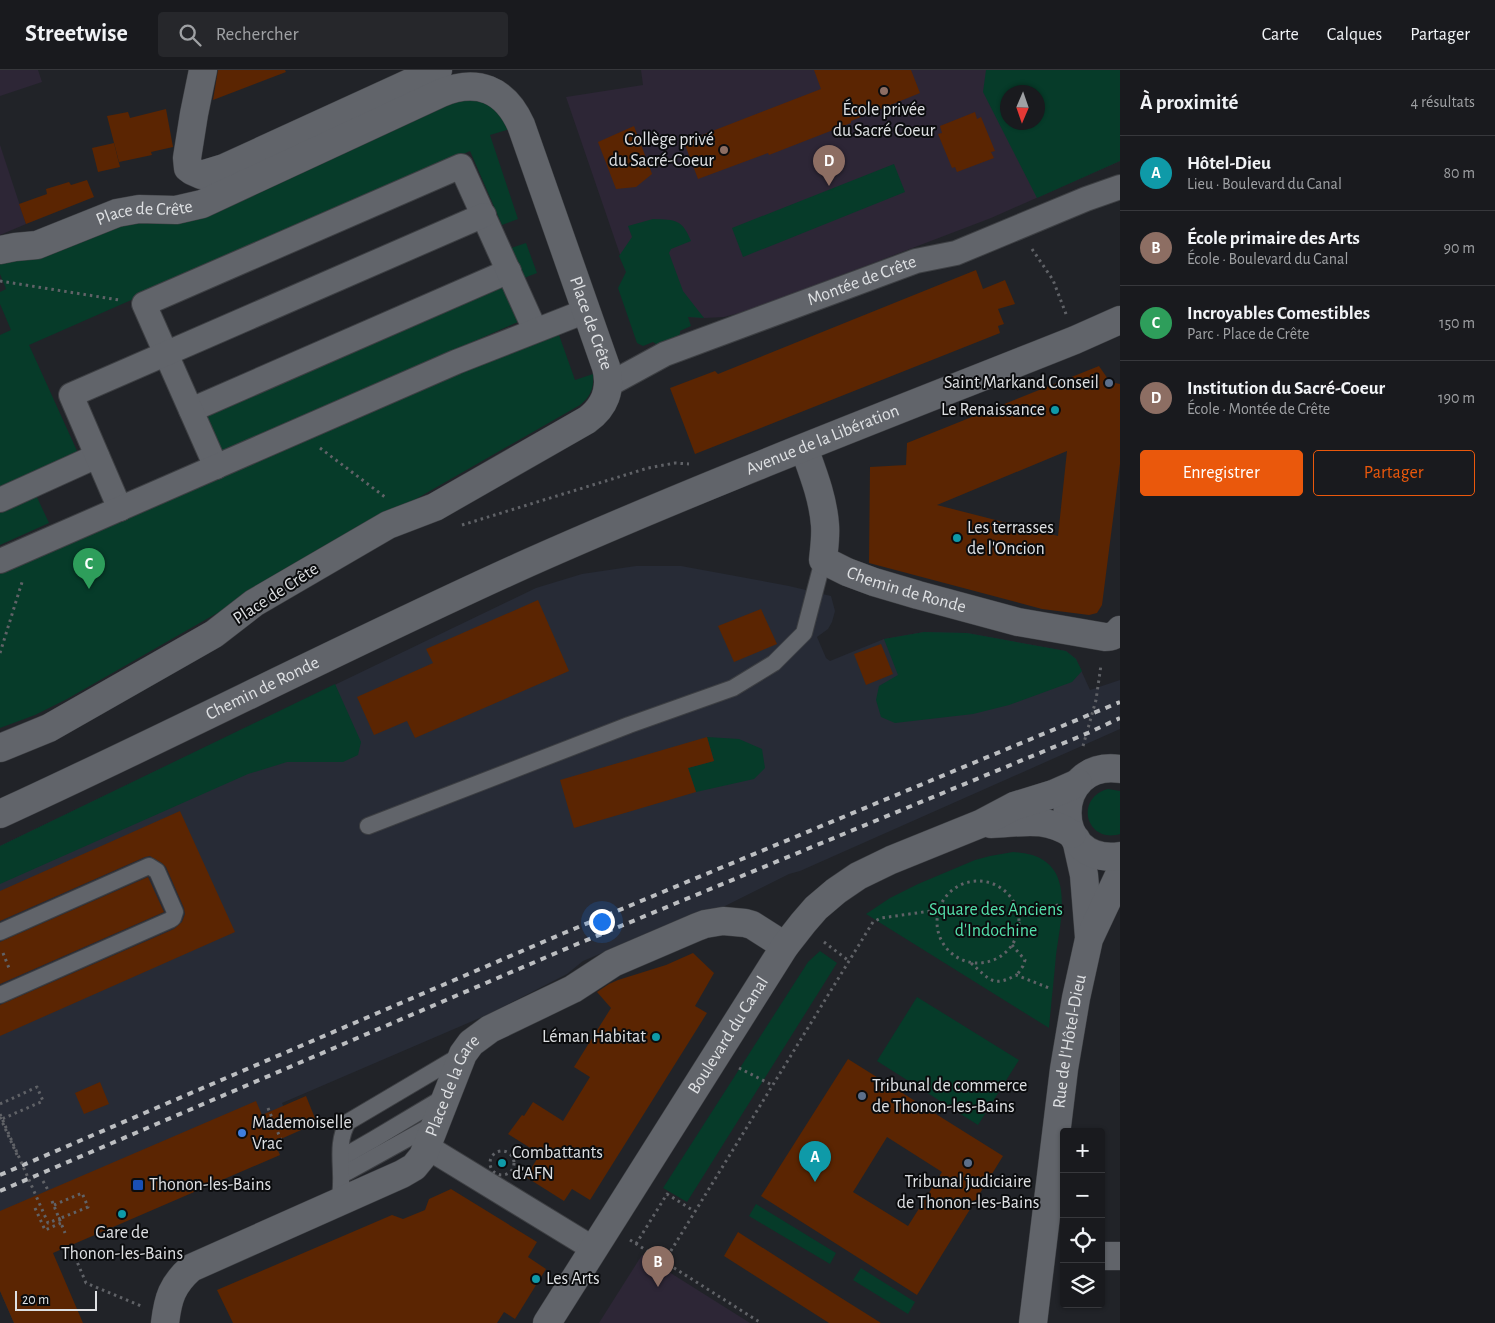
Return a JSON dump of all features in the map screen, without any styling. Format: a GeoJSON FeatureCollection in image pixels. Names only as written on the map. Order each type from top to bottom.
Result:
{"type":"FeatureCollection","features":[{"type":"Feature","properties":{"kind":"street","name":"Place de Crête"},"geometry":{"type":"LineString","coordinates":[[202,70],[187,158],[188,168],[196,174],[216,171],[438,70]]}},
{"type":"Feature","properties":{"kind":"street","name":"Place de Crête"},"geometry":{"type":"LineString","coordinates":[[0,250],[36,245],[117,213],[139,209],[176,210],[202,204],[452,89],[464,86],[487,89],[506,101],[516,113],[521,125],[606,367],[608,385],[607,396],[602,406],[588,420],[434,507],[388,526],[254,603],[214,634],[49,728],[0,748]]}},
{"type":"Feature","properties":{"kind":"street"},"geometry":{"type":"LineString","coordinates":[[216,467],[144,304],[462,166],[535,330]]}},
{"type":"Feature","properties":{"kind":"street","name":"Montée de Crête"},"geometry":{"type":"LineString","coordinates":[[608,385],[665,354],[916,261],[956,253],[1086,199],[1120,187]]}},
{"type":"Feature","properties":{"kind":"street"},"geometry":{"type":"LineString","coordinates":[[120,509],[71,395],[484,215]]}},
{"type":"Feature","properties":{"kind":"street"},"geometry":{"type":"LineString","coordinates":[[191,410],[509,271]]}},
{"type":"Feature","properties":{"kind":"street"},"geometry":{"type":"LineString","coordinates":[[0,561],[456,362],[586,311]]}},
{"type":"Feature","properties":{"kind":"street","name":"Avenue de la Libération"},"geometry":{"type":"LineString","coordinates":[[525,564],[702,488],[1075,340],[1120,320]]}},
{"type":"Feature","properties":{"kind":"street","name":"Chemin de Ronde"},"geometry":{"type":"LineString","coordinates":[[804,448],[824,512],[825,538],[823,560],[847,572],[874,582],[1018,622],[1112,633]]}},
{"type":"Feature","properties":{"kind":"street"},"geometry":{"type":"LineString","coordinates":[[0,500],[97,456]]}},
{"type":"Feature","properties":{"kind":"street","name":"Chemin de Ronde"},"geometry":{"type":"LineString","coordinates":[[0,814],[98,769],[525,564]]}},
{"type":"Feature","properties":{"kind":"street"},"geometry":{"type":"LineString","coordinates":[[1086,777],[1106,768],[1120,769]]}},
{"type":"Feature","properties":{"kind":"street","name":"Boulevard du Canal"},"geometry":{"type":"LineString","coordinates":[[547,1323],[786,946],[802,923],[816,908],[858,876],[891,860],[980,824],[1014,806],[1054,794],[1086,777]]}},
{"type":"Feature","properties":{"kind":"street","name":"Rue de l'Hôtel-Dieu"},"geometry":{"type":"LineString","coordinates":[[1086,777],[1070,794],[1067,808],[1068,822],[1084,875],[1089,939]]}},
{"type":"Feature","properties":{"kind":"street","name":"Boulevard du Canal"},"geometry":{"type":"LineString","coordinates":[[980,824],[1032,821],[1049,823],[1062,827],[1074,837]]}},
{"type":"Feature","properties":{"kind":"street"},"geometry":{"type":"LineString","coordinates":[[1074,837],[1086,849],[1098,855],[1120,856]]}},
{"type":"Feature","properties":{"kind":"street","name":"Rue de l'Hôtel-Dieu"},"geometry":{"type":"LineString","coordinates":[[1032,1323],[1053,1253],[1064,1069],[1076,998],[1089,939],[1120,873]]}},
{"type":"Feature","properties":{"kind":"street","name":"Place de la Gare"},"geometry":{"type":"LineString","coordinates":[[155,1315],[167,1305],[175,1284],[191,1268],[340,1188],[409,1171],[419,1161],[431,1135],[463,1054],[471,1043],[490,1030],[573,988],[613,963],[697,927],[723,921],[745,923],[752,925],[786,946]]}},
{"type":"Feature","properties":{"kind":"street"},"geometry":{"type":"LineString","coordinates":[[431,1135],[594,1249]]}},
{"type":"Feature","properties":{"kind":"street"},"geometry":{"type":"LineString","coordinates":[[1105,1256],[1120,1256]]}},
{"type":"Feature","properties":{"kind":"lane"},"geometry":{"type":"LineString","coordinates":[[368,826],[629,725],[733,688],[774,663],[804,633],[823,560]]}},
{"type":"Feature","properties":{"kind":"lane"},"geometry":{"type":"LineString","coordinates":[[0,932],[149,866],[157,871],[175,912],[170,920],[0,995]]}},
{"type":"Feature","properties":{"kind":"lane"},"geometry":{"type":"LineString","coordinates":[[340,1188],[341,1138],[348,1122],[463,1054]]}},
{"type":"Feature","properties":{"kind":"lane"},"geometry":{"type":"LineString","coordinates":[[340,1158],[446,1096]]}},
{"type":"Feature","properties":{"kind":"path"},"geometry":{"type":"LineString","coordinates":[[1017,228],[1053,280],[1075,340]]}},
{"type":"Feature","properties":{"kind":"path"},"geometry":{"type":"LineString","coordinates":[[0,281],[144,304]]}},
{"type":"Feature","properties":{"kind":"path"},"geometry":{"type":"LineString","coordinates":[[297,431],[392,502]]}},
{"type":"Feature","properties":{"kind":"path"},"geometry":{"type":"LineString","coordinates":[[465,524],[638,471],[675,462],[688,463],[693,466],[702,488]]}},
{"type":"Feature","properties":{"kind":"path"},"geometry":{"type":"LineString","coordinates":[[0,653],[32,547]]}},
{"type":"Feature","properties":{"kind":"path"},"geometry":{"type":"LineString","coordinates":[[1086,777],[1082,749],[1112,633]]}},
{"type":"Feature","properties":{"kind":"path"},"geometry":{"type":"LineString","coordinates":[[970,881],[985,882],[999,887],[1010,897],[1017,910],[1019,928],[1012,945],[1006,952],[990,962],[970,963],[952,955],[945,948],[936,930],[938,910],[945,897],[956,887],[970,881]]}},
{"type":"Feature","properties":{"kind":"path"},"geometry":{"type":"LineString","coordinates":[[1017,910],[1061,905]]}},
{"type":"Feature","properties":{"kind":"path"},"geometry":{"type":"LineString","coordinates":[[664,1262],[875,920],[938,910]]}},
{"type":"Feature","properties":{"kind":"path"},"geometry":{"type":"LineString","coordinates":[[824,942],[849,961]]}},
{"type":"Feature","properties":{"kind":"path"},"geometry":{"type":"LineString","coordinates":[[970,963],[994,982],[1005,981],[1016,975],[1024,966],[1025,960],[1012,945]]}},
{"type":"Feature","properties":{"kind":"path"},"geometry":{"type":"LineString","coordinates":[[1016,975],[1076,998]]}},
{"type":"Feature","properties":{"kind":"path"},"geometry":{"type":"LineString","coordinates":[[740,1069],[772,1086]]}},
{"type":"Feature","properties":{"kind":"path"},"geometry":{"type":"LineString","coordinates":[[0,1104],[36,1088],[43,1101],[1,1117]]}},
{"type":"Feature","properties":{"kind":"path"},"geometry":{"type":"LineString","coordinates":[[268,1108],[281,1140]]}},
{"type":"Feature","properties":{"kind":"path"},"geometry":{"type":"LineString","coordinates":[[1,1117],[18,1158]]}},
{"type":"Feature","properties":{"kind":"path"},"geometry":{"type":"LineString","coordinates":[[1,1117],[48,1223],[88,1206],[82,1193],[53,1203],[61,1223],[65,1232]]}},
{"type":"Feature","properties":{"kind":"path"},"geometry":{"type":"LineString","coordinates":[[43,1180],[48,1190]]}},
{"type":"Feature","properties":{"kind":"path"},"geometry":{"type":"LineString","coordinates":[[636,1244],[666,1194],[694,1211]]}},
{"type":"Feature","properties":{"kind":"path"},"geometry":{"type":"LineString","coordinates":[[35,1208],[45,1230],[61,1223]]}},
{"type":"Feature","properties":{"kind":"path"},"geometry":{"type":"LineString","coordinates":[[70,1245],[86,1283],[155,1315]]}},
{"type":"Feature","properties":{"kind":"path"},"geometry":{"type":"LineString","coordinates":[[640,1247],[761,1323]]}},
{"type":"Feature","properties":{"kind":"shaded area"},"geometry":{"type":"Polygon","coordinates":[[[0,70],[38,70],[42,82],[0,96],[0,70]]]}},
{"type":"Feature","properties":{"kind":"shaded area"},"geometry":{"type":"Polygon","coordinates":[[[641,70],[1120,70],[1120,161],[991,218],[750,310],[724,317],[687,317],[626,272],[566,97],[643,85],[641,70]]]}},
{"type":"Feature","properties":{"kind":"shaded area"},"geometry":{"type":"Polygon","coordinates":[[[0,145],[26,224],[0,235],[0,145]]]}},
{"type":"Feature","properties":{"kind":"shaded area"},"geometry":{"type":"Polygon","coordinates":[[[636,566],[681,566],[789,586],[831,596],[835,611],[832,622],[828,629],[817,637],[826,658],[830,661],[884,639],[924,632],[967,633],[1066,651],[1076,659],[1090,690],[1120,680],[1120,729],[800,871],[789,874],[705,916],[697,913],[583,961],[567,974],[489,1014],[282,1103],[289,1119],[269,1129],[275,1143],[34,1246],[67,1323],[14,1323],[0,1291],[0,846],[536,588],[582,574],[636,566]]]}},
{"type":"Feature","properties":{"kind":"shaded area"},"geometry":{"type":"Polygon","coordinates":[[[642,1255],[750,1323],[599,1323],[642,1255]]]}},
{"type":"Feature","properties":{"kind":"green space"},"geometry":{"type":"Polygon","coordinates":[[[986,70],[1120,70],[1120,161],[1037,198],[1002,130],[1045,130],[1045,85],[1000,85],[1000,125],[983,92],[986,70]]]}},
{"type":"Feature","properties":{"kind":"green space"},"geometry":{"type":"Polygon","coordinates":[[[470,96],[494,106],[510,129],[490,135],[518,219],[502,225],[470,151],[29,345],[78,453],[0,487],[0,335],[11,330],[0,304],[0,292],[6,289],[0,274],[0,259],[33,254],[444,101],[470,96]]]}},
{"type":"Feature","properties":{"kind":"green space"},"geometry":{"type":"Polygon","coordinates":[[[894,164],[905,192],[743,257],[732,228],[894,164]]]}},
{"type":"Feature","properties":{"kind":"green space"},"geometry":{"type":"Polygon","coordinates":[[[653,219],[677,222],[688,234],[691,241],[671,249],[669,253],[683,291],[704,318],[688,317],[691,326],[680,331],[678,340],[661,347],[653,342],[643,346],[637,343],[618,288],[626,272],[619,256],[632,237],[628,226],[653,219]]]}},
{"type":"Feature","properties":{"kind":"green space"},"geometry":{"type":"Polygon","coordinates":[[[526,243],[537,273],[524,278],[511,248],[526,243]]]}},
{"type":"Feature","properties":{"kind":"green space"},"geometry":{"type":"Polygon","coordinates":[[[502,286],[518,322],[220,452],[204,416],[502,286]]]}},
{"type":"Feature","properties":{"kind":"green space"},"geometry":{"type":"Polygon","coordinates":[[[559,335],[575,380],[593,374],[591,391],[580,405],[67,699],[35,715],[0,728],[0,574],[460,371],[559,335]]]}},
{"type":"Feature","properties":{"kind":"green space"},"geometry":{"type":"Polygon","coordinates":[[[35,493],[49,523],[0,545],[0,509],[35,493]]]}},
{"type":"Feature","properties":{"kind":"green space"},"geometry":{"type":"Polygon","coordinates":[[[924,632],[967,633],[1066,651],[1076,659],[1082,671],[1072,682],[1009,705],[973,714],[895,723],[881,717],[876,700],[879,686],[898,675],[884,639],[924,632]]]}},
{"type":"Feature","properties":{"kind":"green space"},"geometry":{"type":"Polygon","coordinates":[[[335,684],[361,742],[358,755],[343,762],[287,762],[248,774],[0,884],[0,846],[335,684]]]}},
{"type":"Feature","properties":{"kind":"green space"},"geometry":{"type":"Polygon","coordinates":[[[707,737],[739,739],[762,749],[765,768],[754,779],[696,792],[688,768],[714,761],[707,737]]]}},
{"type":"Feature","properties":{"kind":"green space"},"geometry":{"type":"Polygon","coordinates":[[[1108,789],[1120,791],[1120,834],[1108,835],[1099,832],[1092,827],[1088,819],[1091,801],[1097,794],[1108,789]]]}},
{"type":"Feature","properties":{"kind":"green space","name":"Square des Anciens d'Indochine"},"geometry":{"type":"Polygon","coordinates":[[[1013,852],[1025,853],[1042,859],[1055,872],[1059,881],[1062,913],[1049,1028],[866,914],[890,898],[918,884],[975,860],[1013,852]]]}},
{"type":"Feature","properties":{"kind":"green space"},"geometry":{"type":"Polygon","coordinates":[[[820,951],[837,963],[687,1202],[663,1188],[808,962],[820,951]]]}},
{"type":"Feature","properties":{"kind":"green space"},"geometry":{"type":"Polygon","coordinates":[[[917,997],[1019,1060],[978,1125],[877,1061],[917,997]]]}},
{"type":"Feature","properties":{"kind":"green space"},"geometry":{"type":"Polygon","coordinates":[[[756,1204],[836,1253],[830,1264],[749,1216],[756,1204]]]}},
{"type":"Feature","properties":{"kind":"green space"},"geometry":{"type":"Polygon","coordinates":[[[861,1268],[915,1302],[908,1314],[853,1280],[861,1268]]]}},
{"type":"Feature","properties":{"kind":"building"},"geometry":{"type":"Polygon","coordinates":[[[218,70],[285,70],[286,72],[213,100],[218,70]]]}},
{"type":"Feature","properties":{"kind":"building"},"geometry":{"type":"Polygon","coordinates":[[[814,70],[911,70],[920,93],[851,121],[851,123],[769,155],[768,153],[698,179],[684,142],[821,89],[814,70]]]}},
{"type":"Feature","properties":{"kind":"building"},"geometry":{"type":"Polygon","coordinates":[[[166,109],[173,147],[151,152],[152,155],[119,162],[107,116],[128,112],[130,118],[166,109]]]}},
{"type":"Feature","properties":{"kind":"building"},"geometry":{"type":"Polygon","coordinates":[[[975,112],[977,119],[981,117],[995,151],[991,152],[994,158],[957,172],[955,167],[952,168],[938,134],[942,133],[940,126],[975,112]]]}},
{"type":"Feature","properties":{"kind":"building"},"geometry":{"type":"Polygon","coordinates":[[[634,126],[652,174],[636,187],[616,189],[598,142],[634,126]]]}},
{"type":"Feature","properties":{"kind":"building"},"geometry":{"type":"Polygon","coordinates":[[[114,143],[120,167],[98,172],[92,148],[114,143]]]}},
{"type":"Feature","properties":{"kind":"building"},"geometry":{"type":"Polygon","coordinates":[[[87,180],[94,197],[26,224],[19,204],[47,194],[46,189],[69,182],[71,185],[87,180]]]}},
{"type":"Feature","properties":{"kind":"building"},"geometry":{"type":"Polygon","coordinates":[[[976,270],[983,289],[1005,280],[1015,304],[998,309],[1004,324],[998,326],[1000,333],[695,454],[670,388],[715,371],[718,374],[976,270]]]}},
{"type":"Feature","properties":{"kind":"building"},"geometry":{"type":"Polygon","coordinates":[[[1099,366],[1110,382],[1120,384],[1120,464],[1102,605],[1097,613],[1089,615],[1042,609],[869,563],[870,467],[906,465],[907,443],[1099,366]],[[1067,451],[937,505],[1058,536],[1067,451]]]}},
{"type":"Feature","properties":{"kind":"building"},"geometry":{"type":"Polygon","coordinates":[[[538,600],[569,671],[415,738],[407,721],[374,735],[357,697],[433,663],[426,649],[538,600]]]}},
{"type":"Feature","properties":{"kind":"building"},"geometry":{"type":"Polygon","coordinates":[[[761,609],[777,644],[734,662],[718,626],[761,609]]]}},
{"type":"Feature","properties":{"kind":"building"},"geometry":{"type":"Polygon","coordinates":[[[881,644],[893,674],[866,685],[854,654],[881,644]]]}},
{"type":"Feature","properties":{"kind":"building"},"geometry":{"type":"Polygon","coordinates":[[[707,737],[714,761],[688,768],[696,792],[574,828],[560,780],[707,737]]]}},
{"type":"Feature","properties":{"kind":"building"},"geometry":{"type":"Polygon","coordinates":[[[180,811],[235,932],[0,1036],[0,1005],[174,929],[182,922],[185,914],[166,867],[150,856],[0,921],[0,891],[180,811]]]}},
{"type":"Feature","properties":{"kind":"building"},"geometry":{"type":"Polygon","coordinates":[[[148,877],[164,912],[0,984],[0,942],[148,877]]]}},
{"type":"Feature","properties":{"kind":"building"},"geometry":{"type":"Polygon","coordinates":[[[693,953],[714,973],[695,1006],[707,1013],[590,1200],[572,1189],[564,1201],[526,1177],[540,1154],[508,1134],[522,1115],[524,1116],[533,1102],[563,1121],[590,1077],[574,1067],[611,1008],[597,992],[618,980],[666,965],[693,953]]]}},
{"type":"Feature","properties":{"kind":"building"},"geometry":{"type":"Polygon","coordinates":[[[848,1059],[1003,1156],[917,1295],[761,1196],[848,1059]],[[887,1137],[853,1192],[908,1226],[942,1172],[887,1137]]]}},
{"type":"Feature","properties":{"kind":"building"},"geometry":{"type":"Polygon","coordinates":[[[100,1082],[109,1104],[84,1114],[75,1093],[100,1082]]]}},
{"type":"Feature","properties":{"kind":"building","name":"Gare de Thonon-les-Bains"},"geometry":{"type":"Polygon","coordinates":[[[306,1096],[317,1123],[274,1142],[280,1155],[53,1253],[83,1323],[14,1323],[0,1291],[0,1211],[256,1101],[262,1115],[306,1096]]]}},
{"type":"Feature","properties":{"kind":"building"},"geometry":{"type":"Polygon","coordinates":[[[451,1189],[537,1242],[528,1257],[546,1269],[515,1319],[504,1312],[497,1323],[233,1323],[217,1290],[392,1215],[403,1219],[425,1210],[429,1199],[451,1189]]]}},
{"type":"Feature","properties":{"kind":"building"},"geometry":{"type":"Polygon","coordinates":[[[738,1232],[881,1323],[829,1323],[724,1256],[738,1232]]]}},
{"type":"Feature","properties":{"kind":"railway"},"geometry":{"type":"LineString","coordinates":[[0,1175],[564,933],[1120,702]]}},
{"type":"Feature","properties":{"kind":"railway"},"geometry":{"type":"LineString","coordinates":[[0,1191],[570,947],[1088,733],[1120,718]]}},
{"type":"Feature","properties":{"kind":"place","name":"École privée du Sacré Coeur"},"geometry":{"type":"Point","coordinates":[884,91]}},
{"type":"Feature","properties":{"kind":"place","name":"Collège privé du Sacré-Coeur"},"geometry":{"type":"Point","coordinates":[724,150]}},
{"type":"Feature","properties":{"kind":"place","name":"Institution du Sacré-Coeur"},"geometry":{"type":"Point","coordinates":[829,186]}},
{"type":"Feature","properties":{"kind":"place","name":"Saint Markand Conseil"},"geometry":{"type":"Point","coordinates":[1109,383]}},
{"type":"Feature","properties":{"kind":"place","name":"Le Renaissance"},"geometry":{"type":"Point","coordinates":[1055,410]}},
{"type":"Feature","properties":{"kind":"place","name":"Les terrasses de l'Oncion"},"geometry":{"type":"Point","coordinates":[957,538]}},
{"type":"Feature","properties":{"kind":"place","name":"Incroyables Comestibles"},"geometry":{"type":"Point","coordinates":[89,589]}},
{"type":"Feature","properties":{"kind":"place","name":"Léman Habitat"},"geometry":{"type":"Point","coordinates":[656,1037]}},
{"type":"Feature","properties":{"kind":"place","name":"Tribunal de commerce de Thonon-les-Bains"},"geometry":{"type":"Point","coordinates":[862,1096]}},
{"type":"Feature","properties":{"kind":"place","name":"Mademoiselle Vrac"},"geometry":{"type":"Point","coordinates":[242,1133]}},
{"type":"Feature","properties":{"kind":"place","name":"Combattants d'AFN"},"geometry":{"type":"Point","coordinates":[502,1163]}},
{"type":"Feature","properties":{"kind":"place","name":"Tribunal judiciaire de Thonon-les-Bains"},"geometry":{"type":"Point","coordinates":[968,1163]}},
{"type":"Feature","properties":{"kind":"place","name":"Hôtel-Dieu"},"geometry":{"type":"Point","coordinates":[815,1182]}},
{"type":"Feature","properties":{"kind":"place","name":"Thonon-les-Bains"},"geometry":{"type":"Point","coordinates":[138,1185]}},
{"type":"Feature","properties":{"kind":"place","name":"Gare de Thonon-les-Bains"},"geometry":{"type":"Point","coordinates":[122,1214]}},
{"type":"Feature","properties":{"kind":"place","name":"Les Arts"},"geometry":{"type":"Point","coordinates":[536,1279]}},
{"type":"Feature","properties":{"kind":"place","name":"École primaire des Arts"},"geometry":{"type":"Point","coordinates":[658,1287]}}]}
